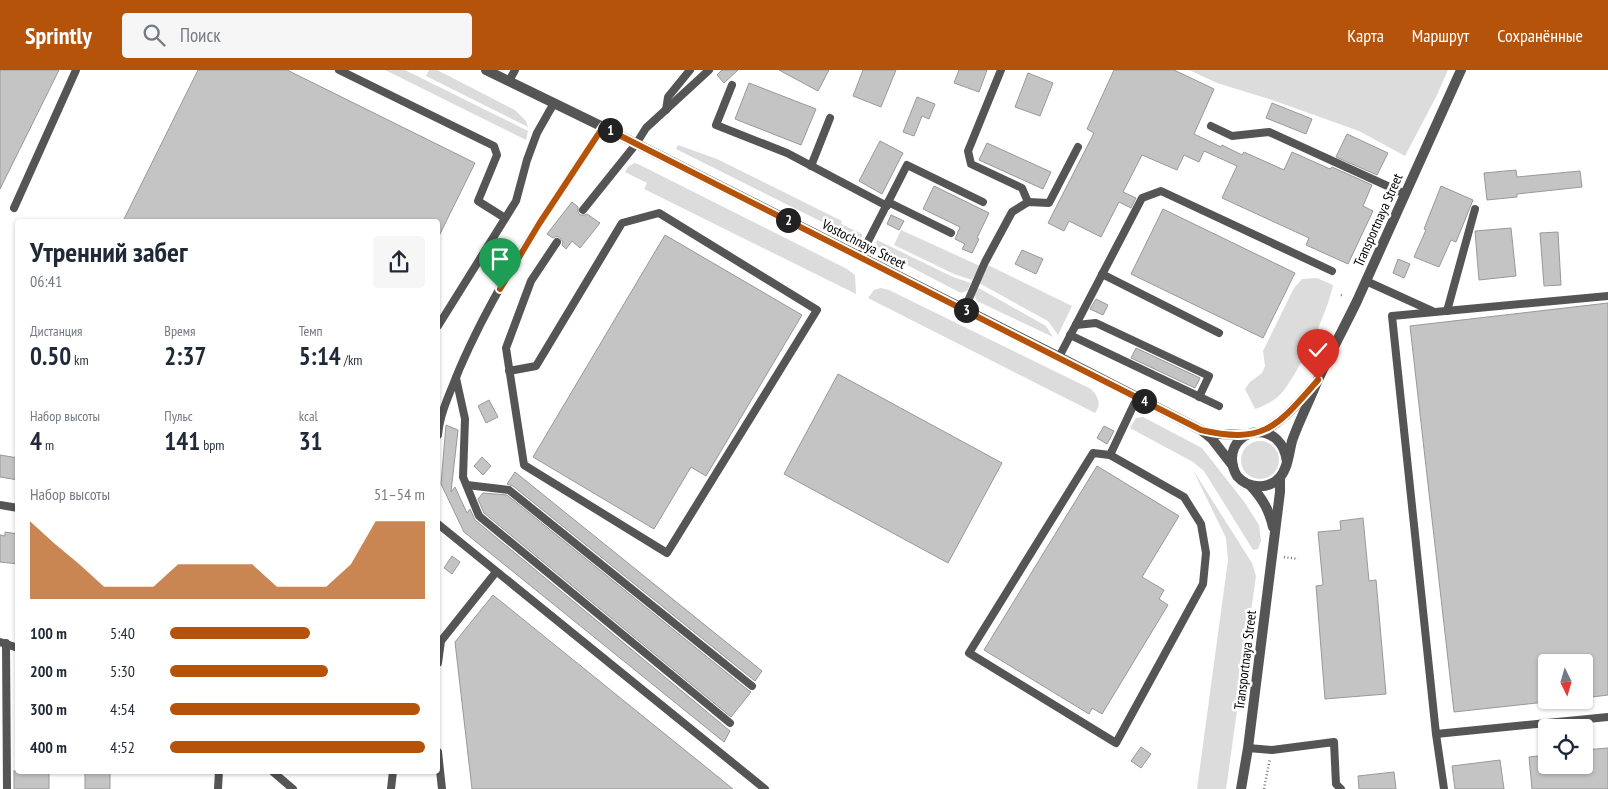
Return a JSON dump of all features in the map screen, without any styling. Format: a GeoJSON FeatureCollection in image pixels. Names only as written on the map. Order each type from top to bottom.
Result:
{"type":"FeatureCollection","features":[{"type":"Feature","properties":{"kind":"street","name":"Vostochnaya Street"},"geometry":{"type":"LineString","coordinates":[[486,70],[603,127],[1201,430],[1212,439],[1233,466]]}},
{"type":"Feature","properties":{"kind":"street","name":"Transportnaya Street"},"geometry":{"type":"LineString","coordinates":[[1318,380],[1366,281],[1461,70]]}},
{"type":"Feature","properties":{"kind":"street"},"geometry":{"type":"LineString","coordinates":[[1318,380],[1293,440],[1280,478],[1271,484],[1261,487],[1242,481],[1236,474],[1232,457],[1234,448],[1239,441],[1246,435],[1262,432],[1274,425],[1288,413],[1318,380]]}},
{"type":"Feature","properties":{"kind":"street","name":"Vostochnaya Street"},"geometry":{"type":"LineString","coordinates":[[1201,430],[1219,434],[1246,435]]}},
{"type":"Feature","properties":{"kind":"street"},"geometry":{"type":"LineString","coordinates":[[1262,432],[1272,435],[1280,442],[1285,451],[1286,462]]}},
{"type":"Feature","properties":{"kind":"street","name":"Transportnaya Street"},"geometry":{"type":"LineString","coordinates":[[1241,789],[1248,748],[1280,492],[1280,478]]}},
{"type":"Feature","properties":{"kind":"street"},"geometry":{"type":"LineString","coordinates":[[1250,485],[1262,498],[1269,511],[1274,534]]}},
{"type":"Feature","properties":{"kind":"lane"},"geometry":{"type":"LineString","coordinates":[[14,208],[76,70]]}},
{"type":"Feature","properties":{"kind":"lane"},"geometry":{"type":"LineString","coordinates":[[340,70],[494,146],[497,155],[478,201],[506,218]]}},
{"type":"Feature","properties":{"kind":"lane"},"geometry":{"type":"LineString","coordinates":[[509,82],[515,70]]}},
{"type":"Feature","properties":{"kind":"lane"},"geometry":{"type":"LineString","coordinates":[[666,110],[668,97],[690,70]]}},
{"type":"Feature","properties":{"kind":"lane"},"geometry":{"type":"LineString","coordinates":[[583,210],[636,144],[646,128],[709,70]]}},
{"type":"Feature","properties":{"kind":"lane"},"geometry":{"type":"LineString","coordinates":[[1000,70],[968,151],[972,164],[1022,188],[1028,202]]}},
{"type":"Feature","properties":{"kind":"lane"},"geometry":{"type":"LineString","coordinates":[[732,84],[716,125],[787,153],[888,204],[951,232]]}},
{"type":"Feature","properties":{"kind":"lane"},"geometry":{"type":"LineString","coordinates":[[440,323],[516,201],[527,160],[537,133],[554,103]]}},
{"type":"Feature","properties":{"kind":"lane"},"geometry":{"type":"LineString","coordinates":[[811,166],[830,118]]}},
{"type":"Feature","properties":{"kind":"lane"},"geometry":{"type":"LineString","coordinates":[[1211,126],[1232,136],[1270,132],[1405,194]]}},
{"type":"Feature","properties":{"kind":"lane"},"geometry":{"type":"LineString","coordinates":[[440,427],[446,403],[476,330],[539,224],[603,127]]}},
{"type":"Feature","properties":{"kind":"lane"},"geometry":{"type":"LineString","coordinates":[[964,310],[985,262],[1012,212],[1028,202],[1049,203],[1078,147]]}},
{"type":"Feature","properties":{"kind":"lane"},"geometry":{"type":"LineString","coordinates":[[860,257],[907,165],[983,202]]}},
{"type":"Feature","properties":{"kind":"lane"},"geometry":{"type":"LineString","coordinates":[[1059,357],[1142,198],[1161,191],[1332,271]]}},
{"type":"Feature","properties":{"kind":"lane"},"geometry":{"type":"LineString","coordinates":[[1447,311],[1475,209]]}},
{"type":"Feature","properties":{"kind":"lane"},"geometry":{"type":"LineString","coordinates":[[509,370],[536,366],[622,223],[660,213],[817,310],[668,553],[524,465],[509,370],[506,348],[531,281],[557,242]]}},
{"type":"Feature","properties":{"kind":"lane"},"geometry":{"type":"LineString","coordinates":[[1102,274],[1219,333]]}},
{"type":"Feature","properties":{"kind":"lane"},"geometry":{"type":"LineString","coordinates":[[1366,281],[1434,312]]}},
{"type":"Feature","properties":{"kind":"lane"},"geometry":{"type":"LineString","coordinates":[[1444,789],[1436,734],[1392,316],[1608,296]]}},
{"type":"Feature","properties":{"kind":"lane"},"geometry":{"type":"LineString","coordinates":[[1076,324],[1096,322],[1209,376],[1199,397]]}},
{"type":"Feature","properties":{"kind":"lane"},"geometry":{"type":"LineString","coordinates":[[1070,335],[1219,406]]}},
{"type":"Feature","properties":{"kind":"lane"},"geometry":{"type":"LineString","coordinates":[[456,378],[465,419],[463,476],[479,516],[730,724]]}},
{"type":"Feature","properties":{"kind":"lane"},"geometry":{"type":"LineString","coordinates":[[1110,455],[1137,398]]}},
{"type":"Feature","properties":{"kind":"lane"},"geometry":{"type":"LineString","coordinates":[[1093,453],[1110,455],[1184,496],[1201,524],[1206,553],[1203,584],[1116,743],[969,654],[1093,453]]}},
{"type":"Feature","properties":{"kind":"lane"},"geometry":{"type":"LineString","coordinates":[[467,485],[509,490],[752,686]]}},
{"type":"Feature","properties":{"kind":"lane"},"geometry":{"type":"LineString","coordinates":[[0,505],[15,508]]}},
{"type":"Feature","properties":{"kind":"lane"},"geometry":{"type":"LineString","coordinates":[[440,526],[765,789]]}},
{"type":"Feature","properties":{"kind":"lane"},"geometry":{"type":"LineString","coordinates":[[440,649],[441,641],[496,572]]}},
{"type":"Feature","properties":{"kind":"lane"},"geometry":{"type":"LineString","coordinates":[[7,789],[3,643],[15,647]]}},
{"type":"Feature","properties":{"kind":"lane"},"geometry":{"type":"LineString","coordinates":[[1436,734],[1608,717]]}},
{"type":"Feature","properties":{"kind":"lane"},"geometry":{"type":"LineString","coordinates":[[1248,748],[1272,750],[1334,742],[1336,787]]}},
{"type":"Feature","properties":{"kind":"lane"},"geometry":{"type":"LineString","coordinates":[[440,770],[442,789]]}},
{"type":"Feature","properties":{"kind":"lane"},"geometry":{"type":"LineString","coordinates":[[218,789],[219,774]]}},
{"type":"Feature","properties":{"kind":"lane"},"geometry":{"type":"LineString","coordinates":[[276,774],[294,789]]}},
{"type":"Feature","properties":{"kind":"lane"},"geometry":{"type":"LineString","coordinates":[[391,789],[393,774]]}},
{"type":"Feature","properties":{"kind":"path"},"geometry":{"type":"LineString","coordinates":[[1284,557],[1298,559]]}},
{"type":"Feature","properties":{"kind":"path"},"geometry":{"type":"LineString","coordinates":[[1264,789],[1272,750]]}},
{"type":"Feature","properties":{"kind":"shaded area"},"geometry":{"type":"Polygon","coordinates":[[[385,70],[405,70],[528,131],[526,140],[385,70]]]}},
{"type":"Feature","properties":{"kind":"shaded area"},"geometry":{"type":"Polygon","coordinates":[[[429,70],[437,70],[515,110],[526,121],[528,127],[426,76],[429,70]]]}},
{"type":"Feature","properties":{"kind":"shaded area"},"geometry":{"type":"Polygon","coordinates":[[[1189,70],[1448,70],[1405,156],[1359,131],[1217,83],[1189,70]]]}},
{"type":"Feature","properties":{"kind":"shaded area"},"geometry":{"type":"Polygon","coordinates":[[[678,145],[717,159],[842,221],[841,224],[862,234],[862,239],[858,240],[676,149],[678,145]]]}},
{"type":"Feature","properties":{"kind":"shaded area"},"geometry":{"type":"Polygon","coordinates":[[[634,163],[847,269],[855,275],[856,294],[644,189],[647,183],[625,172],[634,163]]]}},
{"type":"Feature","properties":{"kind":"shaded area"},"geometry":{"type":"Polygon","coordinates":[[[901,230],[980,266],[972,280],[954,274],[894,245],[901,230]]]}},
{"type":"Feature","properties":{"kind":"shaded area"},"geometry":{"type":"Polygon","coordinates":[[[877,240],[953,277],[971,283],[967,291],[961,293],[878,250],[877,240]]]}},
{"type":"Feature","properties":{"kind":"shaded area"},"geometry":{"type":"Polygon","coordinates":[[[988,265],[1072,306],[1058,335],[1048,321],[979,283],[988,265]]]}},
{"type":"Feature","properties":{"kind":"shaded area"},"geometry":{"type":"Polygon","coordinates":[[[1317,278],[1333,285],[1313,339],[1298,368],[1281,394],[1271,402],[1255,409],[1245,389],[1250,382],[1262,373],[1265,366],[1263,351],[1294,288],[1302,279],[1317,278]]]}},
{"type":"Feature","properties":{"kind":"shaded area"},"geometry":{"type":"Polygon","coordinates":[[[977,287],[1046,326],[1053,337],[977,301],[974,294],[977,287]]]}},
{"type":"Feature","properties":{"kind":"shaded area"},"geometry":{"type":"Polygon","coordinates":[[[881,288],[889,290],[1091,389],[1096,394],[1099,403],[1097,410],[1095,413],[868,298],[874,290],[881,288]]]}},
{"type":"Feature","properties":{"kind":"shaded area"},"geometry":{"type":"Polygon","coordinates":[[[1143,417],[1202,448],[1245,503],[1259,525],[1261,541],[1258,549],[1253,550],[1204,471],[1193,462],[1130,428],[1136,418],[1143,417]]]}},
{"type":"Feature","properties":{"kind":"shaded area"},"geometry":{"type":"Polygon","coordinates":[[[1260,441],[1274,446],[1279,460],[1274,474],[1260,479],[1246,474],[1241,460],[1246,446],[1260,441]]]}},
{"type":"Feature","properties":{"kind":"shaded area"},"geometry":{"type":"Polygon","coordinates":[[[1193,470],[1252,563],[1256,576],[1226,789],[1197,789],[1228,560],[1226,538],[1193,470]]]}},
{"type":"Feature","properties":{"kind":"building"},"geometry":{"type":"Polygon","coordinates":[[[0,70],[59,70],[0,189],[0,70]]]}},
{"type":"Feature","properties":{"kind":"building"},"geometry":{"type":"Polygon","coordinates":[[[198,70],[287,70],[475,163],[440,234],[440,219],[124,219],[198,70]]]}},
{"type":"Feature","properties":{"kind":"building"},"geometry":{"type":"Polygon","coordinates":[[[722,70],[738,70],[724,83],[717,75],[722,70]]]}},
{"type":"Feature","properties":{"kind":"building"},"geometry":{"type":"Polygon","coordinates":[[[779,70],[829,70],[818,91],[779,70]]]}},
{"type":"Feature","properties":{"kind":"building"},"geometry":{"type":"Polygon","coordinates":[[[863,70],[896,70],[881,107],[853,96],[863,70]]]}},
{"type":"Feature","properties":{"kind":"building"},"geometry":{"type":"Polygon","coordinates":[[[959,70],[987,70],[979,92],[954,83],[959,70]]]}},
{"type":"Feature","properties":{"kind":"building"},"geometry":{"type":"Polygon","coordinates":[[[1114,70],[1174,70],[1214,89],[1194,134],[1221,147],[1222,145],[1242,155],[1244,152],[1284,170],[1292,152],[1372,185],[1363,206],[1373,211],[1348,264],[1306,245],[1309,238],[1222,198],[1237,166],[1204,151],[1199,162],[1184,155],[1177,170],[1142,155],[1123,192],[1136,198],[1131,208],[1119,202],[1101,237],[1069,221],[1064,231],[1048,223],[1094,133],[1087,129],[1114,70]]]}},
{"type":"Feature","properties":{"kind":"building"},"geometry":{"type":"Polygon","coordinates":[[[1028,73],[1053,83],[1040,116],[1015,107],[1028,73]]]}},
{"type":"Feature","properties":{"kind":"building"},"geometry":{"type":"Polygon","coordinates":[[[749,83],[816,109],[801,145],[735,119],[749,83]]]}},
{"type":"Feature","properties":{"kind":"building"},"geometry":{"type":"Polygon","coordinates":[[[917,97],[935,104],[929,119],[922,116],[914,136],[903,132],[917,97]]]}},
{"type":"Feature","properties":{"kind":"building"},"geometry":{"type":"Polygon","coordinates":[[[1272,103],[1312,119],[1306,134],[1266,118],[1272,103]]]}},
{"type":"Feature","properties":{"kind":"building"},"geometry":{"type":"Polygon","coordinates":[[[1347,134],[1388,153],[1377,175],[1336,157],[1347,134]]]}},
{"type":"Feature","properties":{"kind":"building"},"geometry":{"type":"Polygon","coordinates":[[[880,141],[903,153],[882,194],[859,181],[880,141]]]}},
{"type":"Feature","properties":{"kind":"building"},"geometry":{"type":"Polygon","coordinates":[[[987,143],[1051,172],[1043,189],[979,160],[987,143]]]}},
{"type":"Feature","properties":{"kind":"building"},"geometry":{"type":"Polygon","coordinates":[[[1516,170],[1517,177],[1580,171],[1582,187],[1517,194],[1517,197],[1487,200],[1484,173],[1516,170]]]}},
{"type":"Feature","properties":{"kind":"building"},"geometry":{"type":"Polygon","coordinates":[[[934,186],[989,213],[972,253],[962,249],[965,244],[955,239],[960,227],[923,209],[934,186]]]}},
{"type":"Feature","properties":{"kind":"building"},"geometry":{"type":"Polygon","coordinates":[[[1441,186],[1473,200],[1456,242],[1451,240],[1439,267],[1414,257],[1426,230],[1424,229],[1441,186]]]}},
{"type":"Feature","properties":{"kind":"building"},"geometry":{"type":"Polygon","coordinates":[[[572,202],[578,207],[580,215],[587,214],[600,223],[580,248],[572,241],[566,249],[562,245],[563,242],[560,238],[557,236],[553,238],[547,234],[572,202]]]}},
{"type":"Feature","properties":{"kind":"building"},"geometry":{"type":"Polygon","coordinates":[[[1163,209],[1295,273],[1263,338],[1131,274],[1163,209]]]}},
{"type":"Feature","properties":{"kind":"building"},"geometry":{"type":"Polygon","coordinates":[[[891,215],[904,221],[899,230],[887,224],[891,215]]]}},
{"type":"Feature","properties":{"kind":"building"},"geometry":{"type":"Polygon","coordinates":[[[1511,228],[1516,276],[1479,280],[1475,231],[1511,228]]]}},
{"type":"Feature","properties":{"kind":"building"},"geometry":{"type":"Polygon","coordinates":[[[1558,232],[1561,285],[1544,286],[1540,233],[1558,232]]]}},
{"type":"Feature","properties":{"kind":"building"},"geometry":{"type":"Polygon","coordinates":[[[665,235],[802,315],[706,476],[691,467],[654,529],[533,457],[665,235]]]}},
{"type":"Feature","properties":{"kind":"building"},"geometry":{"type":"Polygon","coordinates":[[[1022,250],[1043,259],[1036,274],[1015,264],[1022,250]]]}},
{"type":"Feature","properties":{"kind":"building"},"geometry":{"type":"Polygon","coordinates":[[[1398,259],[1410,264],[1404,278],[1393,273],[1398,259]]]}},
{"type":"Feature","properties":{"kind":"building"},"geometry":{"type":"Polygon","coordinates":[[[1096,299],[1108,305],[1103,315],[1090,309],[1096,299]]]}},
{"type":"Feature","properties":{"kind":"building"},"geometry":{"type":"Polygon","coordinates":[[[1608,303],[1608,695],[1593,697],[1593,654],[1538,654],[1538,703],[1454,712],[1410,326],[1608,303]]]}},
{"type":"Feature","properties":{"kind":"building"},"geometry":{"type":"Polygon","coordinates":[[[1136,348],[1200,378],[1195,388],[1131,358],[1136,348]]]}},
{"type":"Feature","properties":{"kind":"building"},"geometry":{"type":"Polygon","coordinates":[[[838,374],[1002,463],[948,563],[784,474],[838,374]]]}},
{"type":"Feature","properties":{"kind":"building"},"geometry":{"type":"Polygon","coordinates":[[[489,400],[498,417],[486,423],[478,406],[489,400]]]}},
{"type":"Feature","properties":{"kind":"building"},"geometry":{"type":"Polygon","coordinates":[[[446,425],[458,430],[451,492],[455,487],[467,513],[470,509],[475,520],[730,731],[724,742],[464,532],[441,484],[446,425]]]}},
{"type":"Feature","properties":{"kind":"building"},"geometry":{"type":"Polygon","coordinates":[[[1104,426],[1114,431],[1107,444],[1097,438],[1104,426]]]}},
{"type":"Feature","properties":{"kind":"building"},"geometry":{"type":"Polygon","coordinates":[[[0,455],[15,458],[15,480],[0,477],[0,455]]]}},
{"type":"Feature","properties":{"kind":"building"},"geometry":{"type":"Polygon","coordinates":[[[482,457],[491,466],[483,475],[474,466],[482,457]]]}},
{"type":"Feature","properties":{"kind":"building"},"geometry":{"type":"Polygon","coordinates":[[[1097,466],[1179,516],[1142,577],[1164,590],[1159,599],[1168,605],[1102,714],[1092,708],[1089,714],[984,650],[1097,466]]]}},
{"type":"Feature","properties":{"kind":"building"},"geometry":{"type":"Polygon","coordinates":[[[515,472],[762,671],[755,681],[513,486],[507,484],[515,472]]]}},
{"type":"Feature","properties":{"kind":"building"},"geometry":{"type":"Polygon","coordinates":[[[483,493],[507,495],[751,692],[731,717],[484,513],[478,499],[483,493]]]}},
{"type":"Feature","properties":{"kind":"building"},"geometry":{"type":"Polygon","coordinates":[[[1363,518],[1369,581],[1376,580],[1386,694],[1325,699],[1316,586],[1323,585],[1318,532],[1341,530],[1340,521],[1363,518]]]}},
{"type":"Feature","properties":{"kind":"building"},"geometry":{"type":"Polygon","coordinates":[[[5,532],[15,534],[15,564],[0,562],[0,535],[5,536],[5,532]]]}},
{"type":"Feature","properties":{"kind":"building"},"geometry":{"type":"Polygon","coordinates":[[[452,556],[460,562],[452,574],[444,568],[452,556]]]}},
{"type":"Feature","properties":{"kind":"building"},"geometry":{"type":"Polygon","coordinates":[[[493,595],[733,789],[472,789],[455,642],[493,595]]]}},
{"type":"Feature","properties":{"kind":"building"},"geometry":{"type":"Polygon","coordinates":[[[1141,747],[1151,754],[1141,768],[1131,761],[1141,747]]]}},
{"type":"Feature","properties":{"kind":"building"},"geometry":{"type":"Polygon","coordinates":[[[1608,748],[1608,789],[1532,789],[1529,757],[1538,756],[1538,774],[1593,774],[1593,749],[1608,748]]]}},
{"type":"Feature","properties":{"kind":"building"},"geometry":{"type":"Polygon","coordinates":[[[1500,760],[1504,789],[1455,789],[1452,766],[1500,760]]]}},
{"type":"Feature","properties":{"kind":"building"},"geometry":{"type":"Polygon","coordinates":[[[14,771],[15,774],[49,774],[49,789],[14,789],[14,771]]]}},
{"type":"Feature","properties":{"kind":"building"},"geometry":{"type":"Polygon","coordinates":[[[1394,772],[1396,789],[1359,789],[1358,776],[1394,772]]]}},
{"type":"Feature","properties":{"kind":"building"},"geometry":{"type":"Polygon","coordinates":[[[85,774],[110,774],[110,789],[85,789],[85,774]]]}},
{"type":"Feature","properties":{"kind":"route"},"geometry":{"type":"LineString","coordinates":[[500,289],[539,224],[603,127],[1201,430],[1234,435],[1262,432],[1288,413],[1318,380]]}}]}
